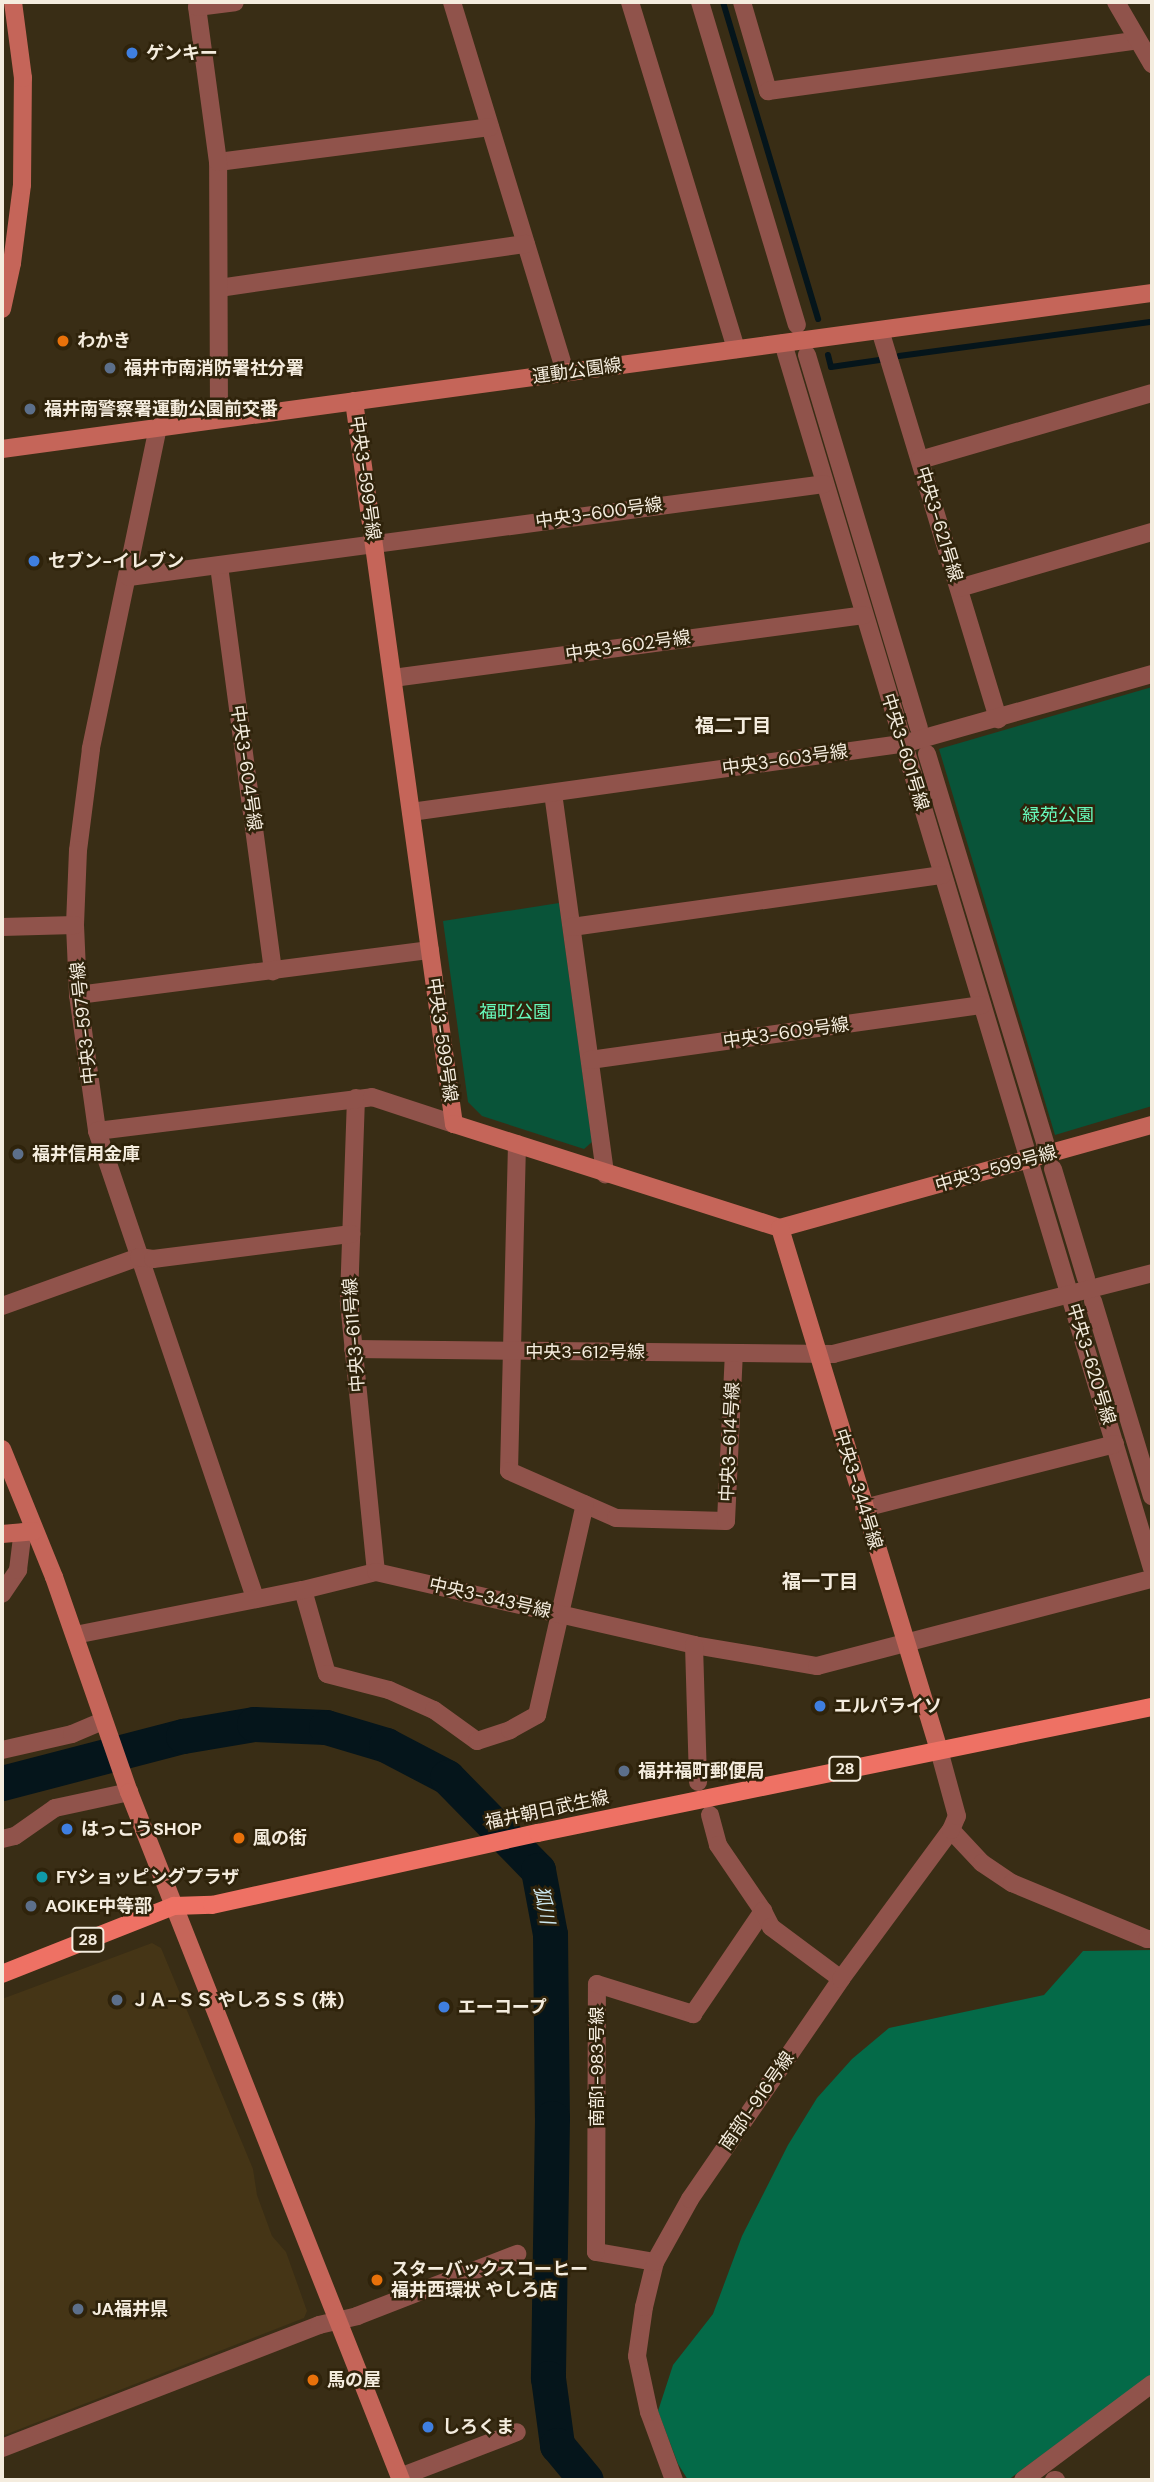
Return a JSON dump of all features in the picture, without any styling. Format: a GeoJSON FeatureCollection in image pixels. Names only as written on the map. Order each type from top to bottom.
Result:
{"type":"FeatureCollection","features":[{"type":"Feature","properties":{"kind":"main road","name":"福井朝日武生線"},"geometry":{"type":"LineString","coordinates":[[2,1974],[174,1906],[212,1905],[538,1833],[1152,1707]]}},
{"type":"Feature","properties":{"kind":"street"},"geometry":{"type":"LineString","coordinates":[[2,309],[12,262],[22,185],[23,78],[13,2]]}},
{"type":"Feature","properties":{"kind":"street"},"geometry":{"type":"LineString","coordinates":[[219,419],[218,162],[197,7],[236,2]]}},
{"type":"Feature","properties":{"kind":"street"},"geometry":{"type":"LineString","coordinates":[[452,2],[565,372]]}},
{"type":"Feature","properties":{"kind":"street"},"geometry":{"type":"LineString","coordinates":[[631,2],[736,349]]}},
{"type":"Feature","properties":{"kind":"street"},"geometry":{"type":"LineString","coordinates":[[700,2],[797,325]]}},
{"type":"Feature","properties":{"kind":"street"},"geometry":{"type":"LineString","coordinates":[[742,2],[768,91],[1138,40]]}},
{"type":"Feature","properties":{"kind":"street"},"geometry":{"type":"LineString","coordinates":[[1116,2],[1152,64]]}},
{"type":"Feature","properties":{"kind":"street"},"geometry":{"type":"LineString","coordinates":[[218,162],[490,127]]}},
{"type":"Feature","properties":{"kind":"street"},"geometry":{"type":"LineString","coordinates":[[219,288],[526,244]]}},
{"type":"Feature","properties":{"kind":"street","name":"運動公園線"},"geometry":{"type":"LineString","coordinates":[[2,449],[1152,293]]}},
{"type":"Feature","properties":{"kind":"street","name":"中央3-621号線"},"geometry":{"type":"LineString","coordinates":[[880,330],[998,719]]}},
{"type":"Feature","properties":{"kind":"street","name":"中央3-601号線"},"geometry":{"type":"LineString","coordinates":[[783,343],[1028,1161]]}},
{"type":"Feature","properties":{"kind":"street"},"geometry":{"type":"LineString","coordinates":[[807,355],[919,728]]}},
{"type":"Feature","properties":{"kind":"street"},"geometry":{"type":"LineString","coordinates":[[920,460],[1152,393]]}},
{"type":"Feature","properties":{"kind":"street","name":"中央3-599号線"},"geometry":{"type":"LineString","coordinates":[[354,401],[454,1124],[780,1228],[1152,1125]]}},
{"type":"Feature","properties":{"kind":"street","name":"中央3-597号線"},"geometry":{"type":"LineString","coordinates":[[158,427],[129,577],[91,749],[78,850],[75,925],[78,995],[97,1131],[255,1599]]}},
{"type":"Feature","properties":{"kind":"street","name":"中央3-600号線"},"geometry":{"type":"LineString","coordinates":[[129,577],[824,484]]}},
{"type":"Feature","properties":{"kind":"street"},"geometry":{"type":"LineString","coordinates":[[959,588],[1152,532]]}},
{"type":"Feature","properties":{"kind":"street","name":"中央3-604号線"},"geometry":{"type":"LineString","coordinates":[[219,566],[273,971]]}},
{"type":"Feature","properties":{"kind":"street","name":"中央3-602号線"},"geometry":{"type":"LineString","coordinates":[[393,678],[864,615]]}},
{"type":"Feature","properties":{"kind":"street","name":"中央3-603号線"},"geometry":{"type":"LineString","coordinates":[[411,812],[903,744],[1152,674]]}},
{"type":"Feature","properties":{"kind":"street"},"geometry":{"type":"LineString","coordinates":[[927,754],[1045,1143]]}},
{"type":"Feature","properties":{"kind":"street"},"geometry":{"type":"LineString","coordinates":[[553,793],[605,1174]]}},
{"type":"Feature","properties":{"kind":"street"},"geometry":{"type":"LineString","coordinates":[[572,927],[942,875]]}},
{"type":"Feature","properties":{"kind":"street"},"geometry":{"type":"LineString","coordinates":[[2,927],[75,925]]}},
{"type":"Feature","properties":{"kind":"street"},"geometry":{"type":"LineString","coordinates":[[78,995],[430,950]]}},
{"type":"Feature","properties":{"kind":"street","name":"中央3-609号線"},"geometry":{"type":"LineString","coordinates":[[590,1060],[982,1005]]}},
{"type":"Feature","properties":{"kind":"street"},"geometry":{"type":"LineString","coordinates":[[97,1131],[372,1097],[454,1124]]}},
{"type":"Feature","properties":{"kind":"street","name":"中央3-611号線"},"geometry":{"type":"LineString","coordinates":[[356,1098],[349,1302],[376,1572]]}},
{"type":"Feature","properties":{"kind":"street"},"geometry":{"type":"LineString","coordinates":[[512,1352],[517,1144]]}},
{"type":"Feature","properties":{"kind":"street","name":"中央3-620号線"},"geometry":{"type":"LineString","coordinates":[[1028,1161],[1152,1569]]}},
{"type":"Feature","properties":{"kind":"street"},"geometry":{"type":"LineString","coordinates":[[1053,1169],[1086,1278]]}},
{"type":"Feature","properties":{"kind":"street","name":"中央3-344号線"},"geometry":{"type":"LineString","coordinates":[[780,1228],[939,1750]]}},
{"type":"Feature","properties":{"kind":"street"},"geometry":{"type":"LineString","coordinates":[[2,1306],[139,1257],[153,1259],[351,1234]]}},
{"type":"Feature","properties":{"kind":"street","name":"中央3-612号線"},"geometry":{"type":"LineString","coordinates":[[354,1349],[833,1354],[1152,1273]]}},
{"type":"Feature","properties":{"kind":"street"},"geometry":{"type":"LineString","coordinates":[[1093,1301],[1152,1496]]}},
{"type":"Feature","properties":{"kind":"street","name":"中央3-614号線"},"geometry":{"type":"LineString","coordinates":[[512,1352],[509,1471],[616,1518],[726,1521],[734,1353]]}},
{"type":"Feature","properties":{"kind":"street"},"geometry":{"type":"LineString","coordinates":[[864,1508],[1115,1444]]}},
{"type":"Feature","properties":{"kind":"street"},"geometry":{"type":"LineString","coordinates":[[2,1449],[29,1532],[75,1635],[129,1792],[400,2479],[517,2432]]}},
{"type":"Feature","properties":{"kind":"street"},"geometry":{"type":"LineString","coordinates":[[303,1590],[327,1674],[389,1690],[434,1710],[477,1741],[510,1730],[537,1715],[585,1504]]}},
{"type":"Feature","properties":{"kind":"street"},"geometry":{"type":"LineString","coordinates":[[2,1534],[29,1532]]}},
{"type":"Feature","properties":{"kind":"street"},"geometry":{"type":"LineString","coordinates":[[2,1594],[19,1570],[29,1532]]}},
{"type":"Feature","properties":{"kind":"street","name":"中央3-343号線"},"geometry":{"type":"LineString","coordinates":[[75,1635],[303,1590],[376,1572],[694,1645],[817,1666],[905,1642]]}},
{"type":"Feature","properties":{"kind":"street"},"geometry":{"type":"LineString","coordinates":[[905,1642],[1152,1579]]}},
{"type":"Feature","properties":{"kind":"street"},"geometry":{"type":"LineString","coordinates":[[694,1645],[698,1782]]}},
{"type":"Feature","properties":{"kind":"street"},"geometry":{"type":"LineString","coordinates":[[2,1750],[72,1734],[104,1723]]}},
{"type":"Feature","properties":{"kind":"street"},"geometry":{"type":"LineString","coordinates":[[939,1750],[957,1816],[951,1830],[982,1863],[1012,1883],[1150,1939]]}},
{"type":"Feature","properties":{"kind":"street"},"geometry":{"type":"LineString","coordinates":[[2,1839],[15,1836],[55,1808],[129,1792]]}},
{"type":"Feature","properties":{"kind":"street"},"geometry":{"type":"LineString","coordinates":[[710,1815],[718,1845],[771,1927],[841,1979]]}},
{"type":"Feature","properties":{"kind":"street","name":"南部1-916号線"},"geometry":{"type":"LineString","coordinates":[[674,2480],[649,2412],[638,2356],[644,2307],[655,2262],[690,2199],[841,1979],[951,1830]]}},
{"type":"Feature","properties":{"kind":"street","name":"南部1-983号線"},"geometry":{"type":"LineString","coordinates":[[655,2262],[596,2252],[597,1984],[693,2014],[763,1911]]}},
{"type":"Feature","properties":{"kind":"street"},"geometry":{"type":"LineString","coordinates":[[2,2448],[517,2254]]}},
{"type":"Feature","properties":{"kind":"street"},"geometry":{"type":"LineString","coordinates":[[1023,2480],[1152,2384]]}},
{"type":"Feature","properties":{"kind":"shaded area"},"geometry":{"type":"Polygon","coordinates":[[[152,1943],[161,1948],[253,2169],[257,2195],[272,2236],[286,2252],[307,2311],[304,2318],[2,2436],[2,1999],[152,1943]]]}},
{"type":"Feature","properties":{"kind":"green space","name":"緑苑公園"},"geometry":{"type":"Polygon","coordinates":[[[1152,687],[1152,1106],[1055,1135],[939,749],[1152,687]]]}},
{"type":"Feature","properties":{"kind":"green space","name":"福町公園"},"geometry":{"type":"Polygon","coordinates":[[[559,903],[592,1142],[584,1149],[482,1116],[468,1102],[443,921],[559,903]]]}},
{"type":"Feature","properties":{"kind":"green space"},"geometry":{"type":"Polygon","coordinates":[[[1152,1950],[1152,2374],[1008,2480],[688,2480],[678,2464],[658,2411],[673,2365],[713,2314],[742,2236],[788,2145],[817,2098],[852,2059],[889,2028],[1044,1995],[1083,1951],[1152,1950]]]}},
{"type":"Feature","properties":{"kind":"waterway"},"geometry":{"type":"LineString","coordinates":[[723,2],[818,319]]}},
{"type":"Feature","properties":{"kind":"waterway"},"geometry":{"type":"LineString","coordinates":[[899,356],[1152,322]]}},
{"type":"Feature","properties":{"kind":"waterway"},"geometry":{"type":"LineString","coordinates":[[828,355],[831,367],[879,360]]}},
{"type":"Feature","properties":{"kind":"waterway","name":"狐川"},"geometry":{"type":"LineString","coordinates":[[2,1783],[183,1736],[254,1724],[326,1727],[386,1745],[447,1777],[538,1870],[550,1934],[552,2118],[548,2378],[557,2445],[586,2480]]}},
{"type":"Feature","properties":{"kind":"place","name":"ゲンキー"},"geometry":{"type":"Point","coordinates":[132,53]}},
{"type":"Feature","properties":{"kind":"place","name":"わかき"},"geometry":{"type":"Point","coordinates":[63,341]}},
{"type":"Feature","properties":{"kind":"place","name":"福井市南消防署社分署"},"geometry":{"type":"Point","coordinates":[110,368]}},
{"type":"Feature","properties":{"kind":"place","name":"福井南警察署運動公園前交番"},"geometry":{"type":"Point","coordinates":[30,409]}},
{"type":"Feature","properties":{"kind":"place","name":"セブン-イレブン"},"geometry":{"type":"Point","coordinates":[34,561]}},
{"type":"Feature","properties":{"kind":"place","name":"福井信用金庫"},"geometry":{"type":"Point","coordinates":[18,1154]}},
{"type":"Feature","properties":{"kind":"place","name":"エルパライソ"},"geometry":{"type":"Point","coordinates":[820,1706]}},
{"type":"Feature","properties":{"kind":"place","name":"福井福町郵便局"},"geometry":{"type":"Point","coordinates":[624,1771]}},
{"type":"Feature","properties":{"kind":"place","name":"はっこうSHOP"},"geometry":{"type":"Point","coordinates":[67,1829]}},
{"type":"Feature","properties":{"kind":"place","name":"風の街"},"geometry":{"type":"Point","coordinates":[239,1838]}},
{"type":"Feature","properties":{"kind":"place","name":"FYショッピングプラザ"},"geometry":{"type":"Point","coordinates":[42,1877]}},
{"type":"Feature","properties":{"kind":"place","name":"AOIKE中等部"},"geometry":{"type":"Point","coordinates":[31,1906]}},
{"type":"Feature","properties":{"kind":"place","name":"ＪＡ-ＳＳ やしろＳＳ (株)"},"geometry":{"type":"Point","coordinates":[117,2000]}},
{"type":"Feature","properties":{"kind":"place","name":"エーコープ"},"geometry":{"type":"Point","coordinates":[444,2007]}},
{"type":"Feature","properties":{"kind":"place","name":"スターバックスコーヒー 福井西環状 やしろ店"},"geometry":{"type":"Point","coordinates":[377,2280]}},
{"type":"Feature","properties":{"kind":"place","name":"JA福井県"},"geometry":{"type":"Point","coordinates":[78,2309]}},
{"type":"Feature","properties":{"kind":"place","name":"馬の屋"},"geometry":{"type":"Point","coordinates":[313,2380]}},
{"type":"Feature","properties":{"kind":"place","name":"しろくま"},"geometry":{"type":"Point","coordinates":[428,2427]}},
{"type":"Feature","properties":{"kind":"district","name":"福二丁目"},"geometry":{"type":"Point","coordinates":[733,726]}},
{"type":"Feature","properties":{"kind":"district","name":"福一丁目"},"geometry":{"type":"Point","coordinates":[820,1582]}}]}
